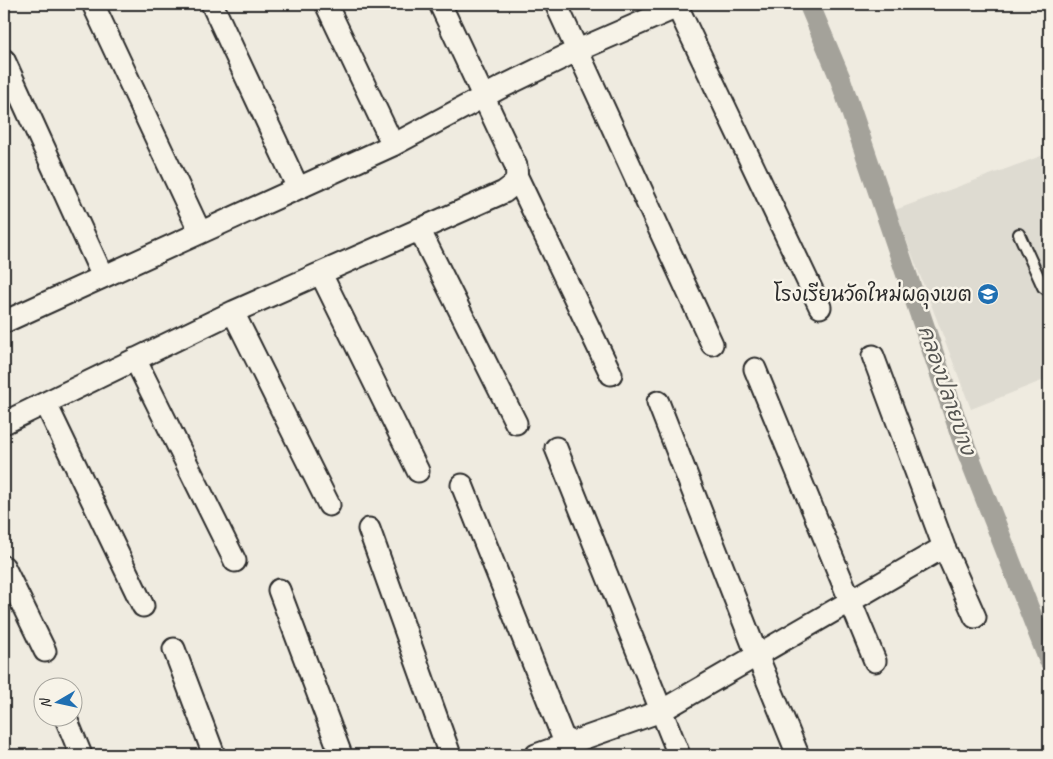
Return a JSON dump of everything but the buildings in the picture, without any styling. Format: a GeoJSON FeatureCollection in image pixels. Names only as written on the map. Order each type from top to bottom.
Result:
{"type":"FeatureCollection","features":[{"type":"Feature","properties":{"kind":"street"},"geometry":{"type":"LineString","coordinates":[[93,4],[200,232]]}},
{"type":"Feature","properties":{"kind":"street"},"geometry":{"type":"LineString","coordinates":[[212,4],[298,188]]}},
{"type":"Feature","properties":{"kind":"street"},"geometry":{"type":"LineString","coordinates":[[326,4],[393,145]]}},
{"type":"Feature","properties":{"kind":"street"},"geometry":{"type":"LineString","coordinates":[[440,4],[516,166],[517,177],[611,374]]}},
{"type":"Feature","properties":{"kind":"street"},"geometry":{"type":"LineString","coordinates":[[556,4],[712,344]]}},
{"type":"Feature","properties":{"kind":"street"},"geometry":{"type":"LineString","coordinates":[[5,318],[103,277],[393,145],[483,97],[576,51],[677,5],[820,307]]}},
{"type":"Feature","properties":{"kind":"street"},"geometry":{"type":"LineString","coordinates":[[4,60],[103,277]]}},
{"type":"Feature","properties":{"kind":"street"},"geometry":{"type":"LineString","coordinates":[[4,424],[234,312],[504,192],[515,184],[517,177]]}},
{"type":"Feature","properties":{"kind":"street"},"geometry":{"type":"LineString","coordinates":[[419,229],[516,423]]}},
{"type":"Feature","properties":{"kind":"street"},"geometry":{"type":"LineString","coordinates":[[321,274],[418,471]]}},
{"type":"Feature","properties":{"kind":"street"},"geometry":{"type":"LineString","coordinates":[[234,312],[329,505]]}},
{"type":"Feature","properties":{"kind":"street"},"geometry":{"type":"LineString","coordinates":[[873,356],[944,546],[975,617]]}},
{"type":"Feature","properties":{"kind":"street"},"geometry":{"type":"LineString","coordinates":[[135,359],[235,561]]}},
{"type":"Feature","properties":{"kind":"street"},"geometry":{"type":"LineString","coordinates":[[755,369],[875,661]]}},
{"type":"Feature","properties":{"kind":"street"},"geometry":{"type":"LineString","coordinates":[[658,402],[798,755]]}},
{"type":"Feature","properties":{"kind":"street"},"geometry":{"type":"LineString","coordinates":[[46,404],[143,606]]}},
{"type":"Feature","properties":{"kind":"street"},"geometry":{"type":"LineString","coordinates":[[556,448],[679,755]]}},
{"type":"Feature","properties":{"kind":"street"},"geometry":{"type":"LineString","coordinates":[[462,485],[568,750]]}},
{"type":"Feature","properties":{"kind":"street"},"geometry":{"type":"LineString","coordinates":[[369,529],[450,755]]}},
{"type":"Feature","properties":{"kind":"street"},"geometry":{"type":"LineString","coordinates":[[536,755],[568,750],[661,711],[944,546]]}},
{"type":"Feature","properties":{"kind":"street"},"geometry":{"type":"LineString","coordinates":[[4,567],[45,651]]}},
{"type":"Feature","properties":{"kind":"street"},"geometry":{"type":"LineString","coordinates":[[279,590],[341,755]]}},
{"type":"Feature","properties":{"kind":"street"},"geometry":{"type":"LineString","coordinates":[[174,649],[214,755]]}},
{"type":"Feature","properties":{"kind":"street"},"geometry":{"type":"LineString","coordinates":[[69,726],[80,755]]}},
{"type":"Feature","properties":{"kind":"lane"},"geometry":{"type":"LineString","coordinates":[[1019,234],[1043,287],[1049,291]]}},
{"type":"Feature","properties":{"kind":"shaded area","name":"โรงเรียนวัดใหม่ผดุงเขต"},"geometry":{"type":"Polygon","coordinates":[[[1049,153],[1049,378],[971,409],[895,210],[1049,153]]]}},
{"type":"Feature","properties":{"kind":"waterway","name":"คลองปลายบาง"},"geometry":{"type":"LineString","coordinates":[[809,4],[840,78],[963,441],[1049,660]]}},
{"type":"Feature","properties":{"kind":"place","name":"โรงเรียนวัดใหม่ผดุงเขต"},"geometry":{"type":"Point","coordinates":[988,294]}}]}
